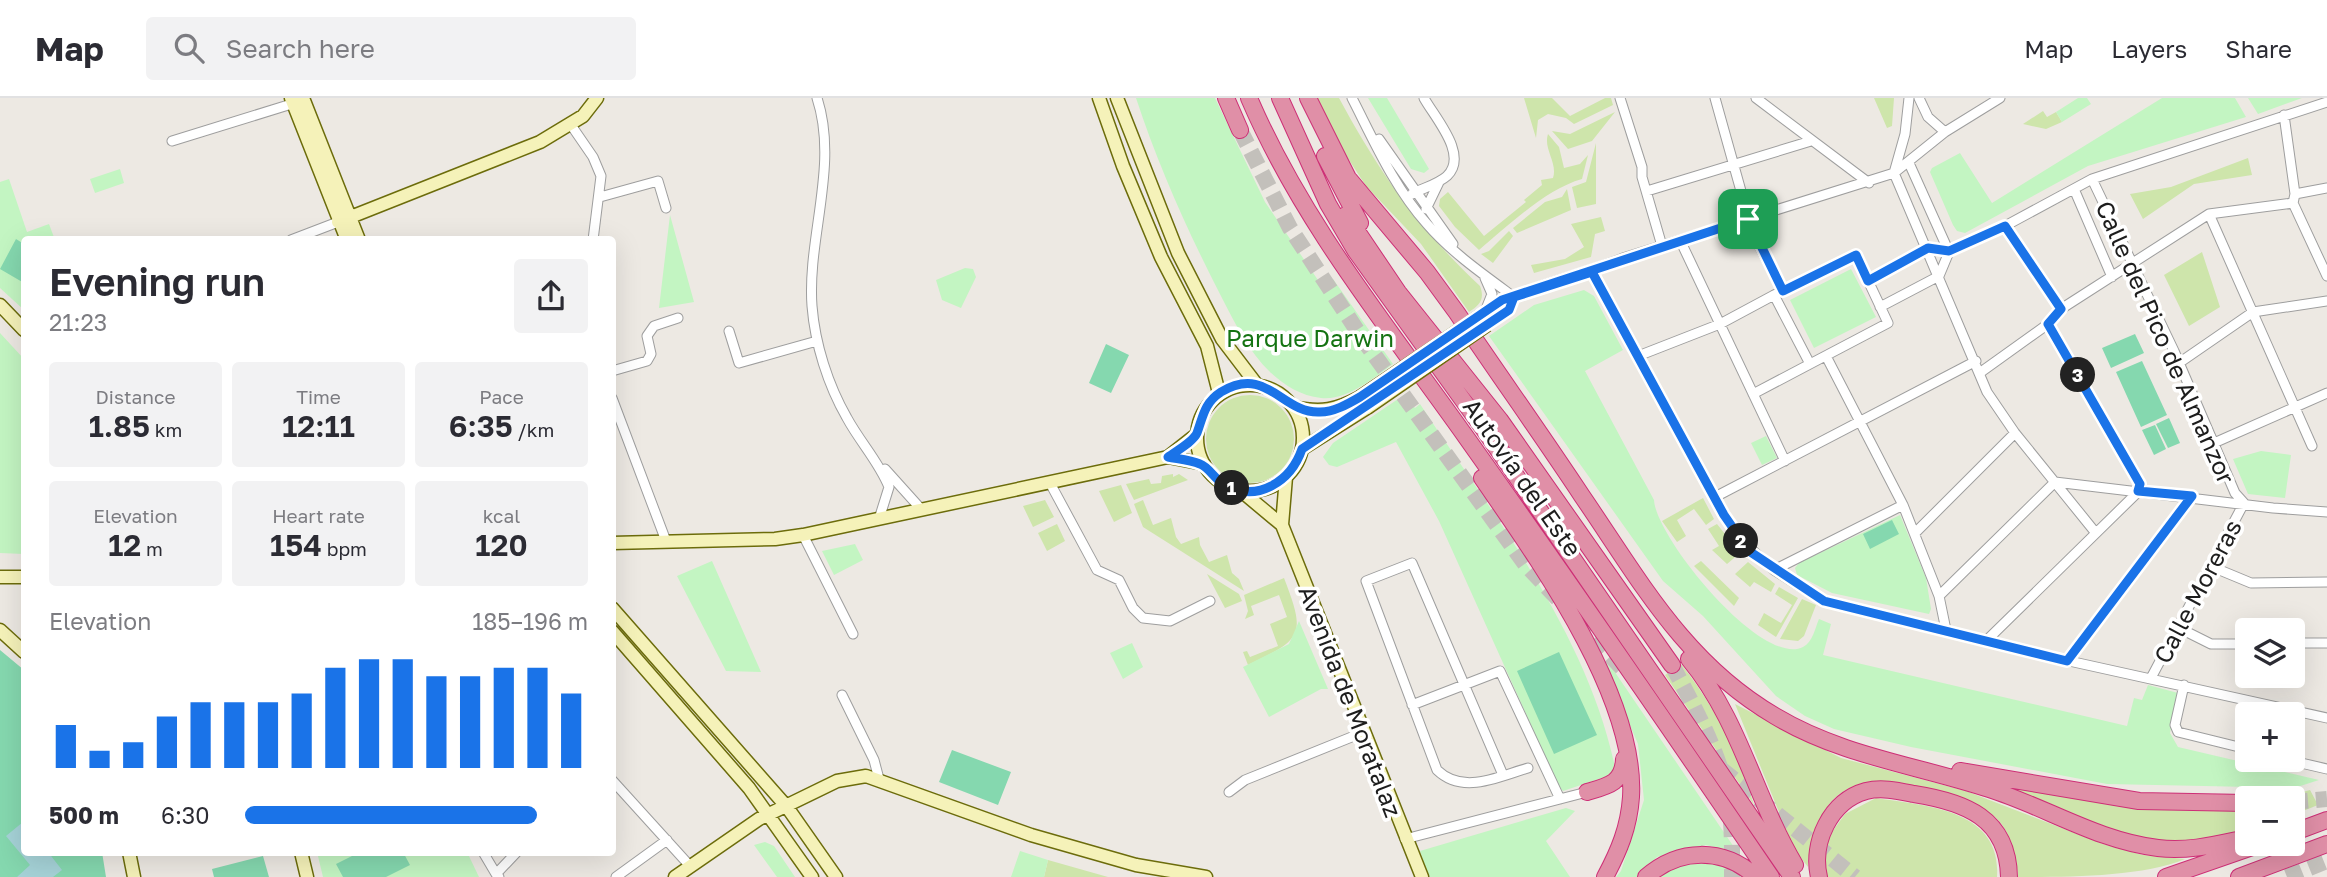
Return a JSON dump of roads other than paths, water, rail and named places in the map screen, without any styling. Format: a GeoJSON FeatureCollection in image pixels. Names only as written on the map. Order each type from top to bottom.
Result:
{"type":"FeatureCollection","features":[{"type":"Feature","properties":{"kind":"highway"},"geometry":{"type":"LineString","coordinates":[[1226,98],[1240,130]]}},
{"type":"Feature","properties":{"kind":"highway","name":"Autovía del Este"},"geometry":{"type":"LineString","coordinates":[[1249,98],[1292,187],[1340,262],[1579,596],[1771,877]]}},
{"type":"Feature","properties":{"kind":"highway","name":"Autovía del Este"},"geometry":{"type":"LineString","coordinates":[[1280,98],[1328,204],[1355,250],[1483,428],[1792,877]]}},
{"type":"Feature","properties":{"kind":"highway"},"geometry":{"type":"LineString","coordinates":[[1302,98],[1335,178],[1364,232],[1455,363]]}},
{"type":"Feature","properties":{"kind":"highway"},"geometry":{"type":"LineString","coordinates":[[1308,98],[1348,178],[1427,272],[1668,624],[1734,690],[1824,742],[1879,761],[1989,789],[2128,842],[2160,848],[2193,848],[2235,840]]}},
{"type":"Feature","properties":{"kind":"highway"},"geometry":{"type":"LineString","coordinates":[[1313,167],[1398,292],[1500,420],[1672,664]]}},
{"type":"Feature","properties":{"kind":"highway"},"geometry":{"type":"LineString","coordinates":[[1485,355],[1645,601],[1723,706],[1769,816],[1801,877]]}},
{"type":"Feature","properties":{"kind":"highway"},"geometry":{"type":"LineString","coordinates":[[1428,383],[1471,463],[1538,558],[1573,616],[1622,732],[1630,773],[1629,816],[1619,849],[1605,877]]}},
{"type":"Feature","properties":{"kind":"highway"},"geometry":{"type":"LineString","coordinates":[[1640,581],[1701,654],[1728,677],[1778,712],[1827,737],[1881,753],[1992,778],[2139,801],[2235,803]]}},
{"type":"Feature","properties":{"kind":"highway"},"geometry":{"type":"LineString","coordinates":[[1587,792],[1606,786],[1621,776],[1622,732]]}},
{"type":"Feature","properties":{"kind":"highway"},"geometry":{"type":"LineString","coordinates":[[1818,877],[1816,852],[1832,815],[1861,793],[1882,789],[1930,796],[1975,812],[2000,837],[2007,856],[2008,877]]}},
{"type":"Feature","properties":{"kind":"highway"},"geometry":{"type":"LineString","coordinates":[[2305,819],[2327,811]]}},
{"type":"Feature","properties":{"kind":"highway"},"geometry":{"type":"LineString","coordinates":[[2305,828],[2327,820]]}},
{"type":"Feature","properties":{"kind":"highway"},"geometry":{"type":"LineString","coordinates":[[2239,877],[2327,844]]}},
{"type":"Feature","properties":{"kind":"highway"},"geometry":{"type":"LineString","coordinates":[[2166,877],[2235,853]]}},
{"type":"Feature","properties":{"kind":"highway"},"geometry":{"type":"LineString","coordinates":[[1646,877],[1667,862],[1700,854],[1728,859],[1756,877]]}},
{"type":"Feature","properties":{"kind":"street"},"geometry":{"type":"LineString","coordinates":[[301,236],[540,142],[571,125],[597,98]]}},
{"type":"Feature","properties":{"kind":"street"},"geometry":{"type":"LineString","coordinates":[[817,98],[825,138],[811,262],[817,341],[831,385],[847,419],[890,487],[879,519]]}},
{"type":"Feature","properties":{"kind":"street"},"geometry":{"type":"LineString","coordinates":[[1099,98],[1152,236],[1207,346],[1219,393]]}},
{"type":"Feature","properties":{"kind":"street"},"geometry":{"type":"LineString","coordinates":[[1117,98],[1178,253],[1222,339],[1257,385]]}},
{"type":"Feature","properties":{"kind":"street"},"geometry":{"type":"LineString","coordinates":[[1352,98],[1426,209],[1461,254]]}},
{"type":"Feature","properties":{"kind":"street"},"geometry":{"type":"LineString","coordinates":[[1352,98],[1403,193],[1438,236],[1514,297]]}},
{"type":"Feature","properties":{"kind":"street"},"geometry":{"type":"LineString","coordinates":[[1424,98],[1455,154],[1455,165],[1440,181],[1426,209]]}},
{"type":"Feature","properties":{"kind":"street"},"geometry":{"type":"LineString","coordinates":[[1620,98],[1662,246]]}},
{"type":"Feature","properties":{"kind":"street"},"geometry":{"type":"LineString","coordinates":[[1715,98],[1748,219],[1810,364]]}},
{"type":"Feature","properties":{"kind":"street"},"geometry":{"type":"LineString","coordinates":[[1756,98],[1869,183]]}},
{"type":"Feature","properties":{"kind":"street"},"geometry":{"type":"LineString","coordinates":[[1909,98],[1905,134],[1894,173],[1981,372],[1987,392],[2015,433],[2095,532]]}},
{"type":"Feature","properties":{"kind":"street"},"geometry":{"type":"LineString","coordinates":[[1919,98],[1928,117],[1945,132]]}},
{"type":"Feature","properties":{"kind":"street"},"geometry":{"type":"LineString","coordinates":[[1514,297],[1680,240],[1894,173],[1945,132],[2000,98]]}},
{"type":"Feature","properties":{"kind":"street"},"geometry":{"type":"LineString","coordinates":[[173,141],[298,100],[344,219],[346,236]]}},
{"type":"Feature","properties":{"kind":"street"},"geometry":{"type":"LineString","coordinates":[[1868,281],[1928,248],[1949,251],[2005,226],[2092,179],[2327,102]]}},
{"type":"Feature","properties":{"kind":"street"},"geometry":{"type":"LineString","coordinates":[[2284,115],[2294,199],[2327,276]]}},
{"type":"Feature","properties":{"kind":"street"},"geometry":{"type":"LineString","coordinates":[[571,125],[593,157],[601,176],[594,236]]}},
{"type":"Feature","properties":{"kind":"street"},"geometry":{"type":"LineString","coordinates":[[1647,191],[1811,141]]}},
{"type":"Feature","properties":{"kind":"street"},"geometry":{"type":"LineString","coordinates":[[1880,307],[1939,276],[1949,251],[1909,163]]}},
{"type":"Feature","properties":{"kind":"street","name":"Calle del Pico de Almanzor"},"geometry":{"type":"LineString","coordinates":[[2092,179],[2179,363],[2235,493],[2244,503]]}},
{"type":"Feature","properties":{"kind":"street"},"geometry":{"type":"LineString","coordinates":[[600,197],[658,181],[666,208]]}},
{"type":"Feature","properties":{"kind":"street"},"geometry":{"type":"LineString","coordinates":[[1403,193],[1415,192],[1440,181]]}},
{"type":"Feature","properties":{"kind":"street"},"geometry":{"type":"LineString","coordinates":[[1981,372],[2048,324],[2061,309],[2209,214],[2294,199],[2327,188]]}},
{"type":"Feature","properties":{"kind":"street","name":"Calle del Pico de Almanzor"},"geometry":{"type":"LineString","coordinates":[[2074,189],[2112,277]]}},
{"type":"Feature","properties":{"kind":"street"},"geometry":{"type":"LineString","coordinates":[[2209,214],[2312,446]]}},
{"type":"Feature","properties":{"kind":"street"},"geometry":{"type":"LineString","coordinates":[[344,219],[356,236]]}},
{"type":"Feature","properties":{"kind":"street"},"geometry":{"type":"LineString","coordinates":[[2005,226],[2061,309]]}},
{"type":"Feature","properties":{"kind":"street"},"geometry":{"type":"LineString","coordinates":[[1680,240],[1785,461]]}},
{"type":"Feature","properties":{"kind":"street"},"geometry":{"type":"LineString","coordinates":[[1638,356],[1720,324],[1856,255],[1888,323],[1754,394]]}},
{"type":"Feature","properties":{"kind":"street"},"geometry":{"type":"LineString","coordinates":[[1592,272],[1736,536],[1774,570],[1824,601],[2067,661],[2327,718]]}},
{"type":"Feature","properties":{"kind":"street"},"geometry":{"type":"LineString","coordinates":[[1482,273],[1492,294],[1483,318]]}},
{"type":"Feature","properties":{"kind":"street"},"geometry":{"type":"LineString","coordinates":[[1302,449],[1483,318],[1509,310],[1514,297]]}},
{"type":"Feature","properties":{"kind":"street"},"geometry":{"type":"LineString","coordinates":[[2179,363],[2253,312],[2327,301]]}},
{"type":"Feature","properties":{"kind":"street"},"geometry":{"type":"LineString","coordinates":[[0,305],[21,327]]}},
{"type":"Feature","properties":{"kind":"street"},"geometry":{"type":"LineString","coordinates":[[616,370],[647,361],[651,354],[647,336],[654,326],[678,318]]}},
{"type":"Feature","properties":{"kind":"street"},"geometry":{"type":"LineString","coordinates":[[1987,640],[2138,491],[2140,484],[2048,324]]}},
{"type":"Feature","properties":{"kind":"street"},"geometry":{"type":"LineString","coordinates":[[729,331],[739,363],[817,341]]}},
{"type":"Feature","properties":{"kind":"street"},"geometry":{"type":"LineString","coordinates":[[1826,356],[1903,505],[1939,596],[1946,630]]}},
{"type":"Feature","properties":{"kind":"street"},"geometry":{"type":"LineString","coordinates":[[1715,497],[1976,362]]}},
{"type":"Feature","properties":{"kind":"street"},"geometry":{"type":"LineString","coordinates":[[1203,464],[1196,435],[1203,411],[1219,393],[1244,384],[1257,385],[1271,389],[1294,407],[1319,413],[1364,402]]}},
{"type":"Feature","properties":{"kind":"street"},"geometry":{"type":"LineString","coordinates":[[2214,443],[2327,393]]}},
{"type":"Feature","properties":{"kind":"street"},"geometry":{"type":"LineString","coordinates":[[616,543],[775,539],[803,535],[1168,457],[1203,464],[1225,485],[1240,490],[1264,489],[1286,477],[1298,461],[1303,434],[1294,407]]}},
{"type":"Feature","properties":{"kind":"street"},"geometry":{"type":"LineString","coordinates":[[616,409],[666,541]]}},
{"type":"Feature","properties":{"kind":"street"},"geometry":{"type":"LineString","coordinates":[[1915,533],[2015,433]]}},
{"type":"Feature","properties":{"kind":"street"},"geometry":{"type":"LineString","coordinates":[[1168,457],[1196,435]]}},
{"type":"Feature","properties":{"kind":"street"},"geometry":{"type":"LineString","coordinates":[[873,458],[908,491],[921,509]]}},
{"type":"Feature","properties":{"kind":"street","name":"Avenida de Moratalaz"},"geometry":{"type":"LineString","coordinates":[[1286,477],[1282,525],[1422,877]]}},
{"type":"Feature","properties":{"kind":"street"},"geometry":{"type":"LineString","coordinates":[[2055,482],[2327,512]]}},
{"type":"Feature","properties":{"kind":"street"},"geometry":{"type":"LineString","coordinates":[[1939,596],[2055,482]]}},
{"type":"Feature","properties":{"kind":"street"},"geometry":{"type":"LineString","coordinates":[[1050,483],[1097,570],[1119,580],[1133,608],[1143,618],[1170,621],[1210,601]]}},
{"type":"Feature","properties":{"kind":"street","name":"Avenida de Moratalaz"},"geometry":{"type":"LineString","coordinates":[[1240,490],[1282,525]]}},
{"type":"Feature","properties":{"kind":"street"},"geometry":{"type":"LineString","coordinates":[[2067,661],[2192,496]]}},
{"type":"Feature","properties":{"kind":"street","name":"Calle Moreras"},"geometry":{"type":"LineString","coordinates":[[2151,678],[2244,503]]}},
{"type":"Feature","properties":{"kind":"street"},"geometry":{"type":"LineString","coordinates":[[1774,570],[1903,505]]}},
{"type":"Feature","properties":{"kind":"street"},"geometry":{"type":"LineString","coordinates":[[803,535],[853,634]]}},
{"type":"Feature","properties":{"kind":"street"},"geometry":{"type":"LineString","coordinates":[[1503,775],[1412,563],[1366,581],[1437,770],[1445,778],[1467,784],[1503,775],[1528,768]]}},
{"type":"Feature","properties":{"kind":"street"},"geometry":{"type":"LineString","coordinates":[[2210,565],[2251,583],[2327,582]]}},
{"type":"Feature","properties":{"kind":"street"},"geometry":{"type":"LineString","coordinates":[[0,577],[21,577]]}},
{"type":"Feature","properties":{"kind":"street"},"geometry":{"type":"LineString","coordinates":[[616,613],[787,807],[836,877]]}},
{"type":"Feature","properties":{"kind":"street"},"geometry":{"type":"LineString","coordinates":[[2177,627],[2211,644],[2235,644]]}},
{"type":"Feature","properties":{"kind":"street"},"geometry":{"type":"LineString","coordinates":[[4,634],[21,649]]}},
{"type":"Feature","properties":{"kind":"street"},"geometry":{"type":"LineString","coordinates":[[616,636],[749,788],[812,877]]}},
{"type":"Feature","properties":{"kind":"street"},"geometry":{"type":"LineString","coordinates":[[2305,643],[2327,643]]}},
{"type":"Feature","properties":{"kind":"street"},"geometry":{"type":"LineString","coordinates":[[1412,705],[1500,671],[1560,800]]}},
{"type":"Feature","properties":{"kind":"street"},"geometry":{"type":"LineString","coordinates":[[2184,685],[2175,725],[2178,732],[2235,747]]}},
{"type":"Feature","properties":{"kind":"street"},"geometry":{"type":"LineString","coordinates":[[842,695],[874,760],[879,779]]}},
{"type":"Feature","properties":{"kind":"street"},"geometry":{"type":"LineString","coordinates":[[1229,792],[1245,780],[1364,732]]}},
{"type":"Feature","properties":{"kind":"street"},"geometry":{"type":"LineString","coordinates":[[2305,764],[2327,769]]}},
{"type":"Feature","properties":{"kind":"street"},"geometry":{"type":"LineString","coordinates":[[676,877],[740,830],[837,781],[852,777],[879,779],[1031,835],[1156,873],[1206,877]]}},
{"type":"Feature","properties":{"kind":"street"},"geometry":{"type":"LineString","coordinates":[[616,784],[690,866]]}},
{"type":"Feature","properties":{"kind":"street"},"geometry":{"type":"LineString","coordinates":[[1405,839],[1587,792]]}},
{"type":"Feature","properties":{"kind":"street"},"geometry":{"type":"LineString","coordinates":[[616,877],[667,839]]}},
{"type":"Feature","properties":{"kind":"street"},"geometry":{"type":"LineString","coordinates":[[130,856],[134,877]]}},
{"type":"Feature","properties":{"kind":"street"},"geometry":{"type":"LineString","coordinates":[[301,856],[307,877]]}},
{"type":"Feature","properties":{"kind":"street"},"geometry":{"type":"LineString","coordinates":[[486,856],[498,876],[514,856]]}},
{"type":"Feature","properties":{"kind":"water"},"geometry":{"type":"Polygon","coordinates":[[[21,824],[21,854],[6,836],[21,824]]]}},
{"type":"Feature","properties":{"kind":"water"},"geometry":{"type":"Polygon","coordinates":[[[23,856],[51,856],[62,870],[53,877],[17,877],[30,865],[23,856]]]}},
{"type":"Feature","properties":{"kind":"tunnel"},"geometry":{"type":"LineString","coordinates":[[1240,130],[1290,228],[1362,338],[1525,564],[1558,599]]}},
{"type":"Feature","properties":{"kind":"tunnel"},"geometry":{"type":"LineString","coordinates":[[1578,621],[1622,668]]}},
{"type":"Feature","properties":{"kind":"tunnel"},"geometry":{"type":"LineString","coordinates":[[1672,665],[1709,738],[1725,784],[1731,819],[1732,877]]}},
{"type":"Feature","properties":{"kind":"tunnel"},"geometry":{"type":"LineString","coordinates":[[1721,769],[1855,877]]}},
{"type":"Feature","properties":{"kind":"tunnel"},"geometry":{"type":"LineString","coordinates":[[2305,801],[2327,799]]}},
{"type":"Feature","properties":{"kind":"tunnel"},"geometry":{"type":"LineString","coordinates":[[2287,877],[2327,861]]}},
{"type":"Feature","properties":{"kind":"park label","name":"Parque Darwin"},"geometry":{"type":"Point","coordinates":[1310,337]}}]}
